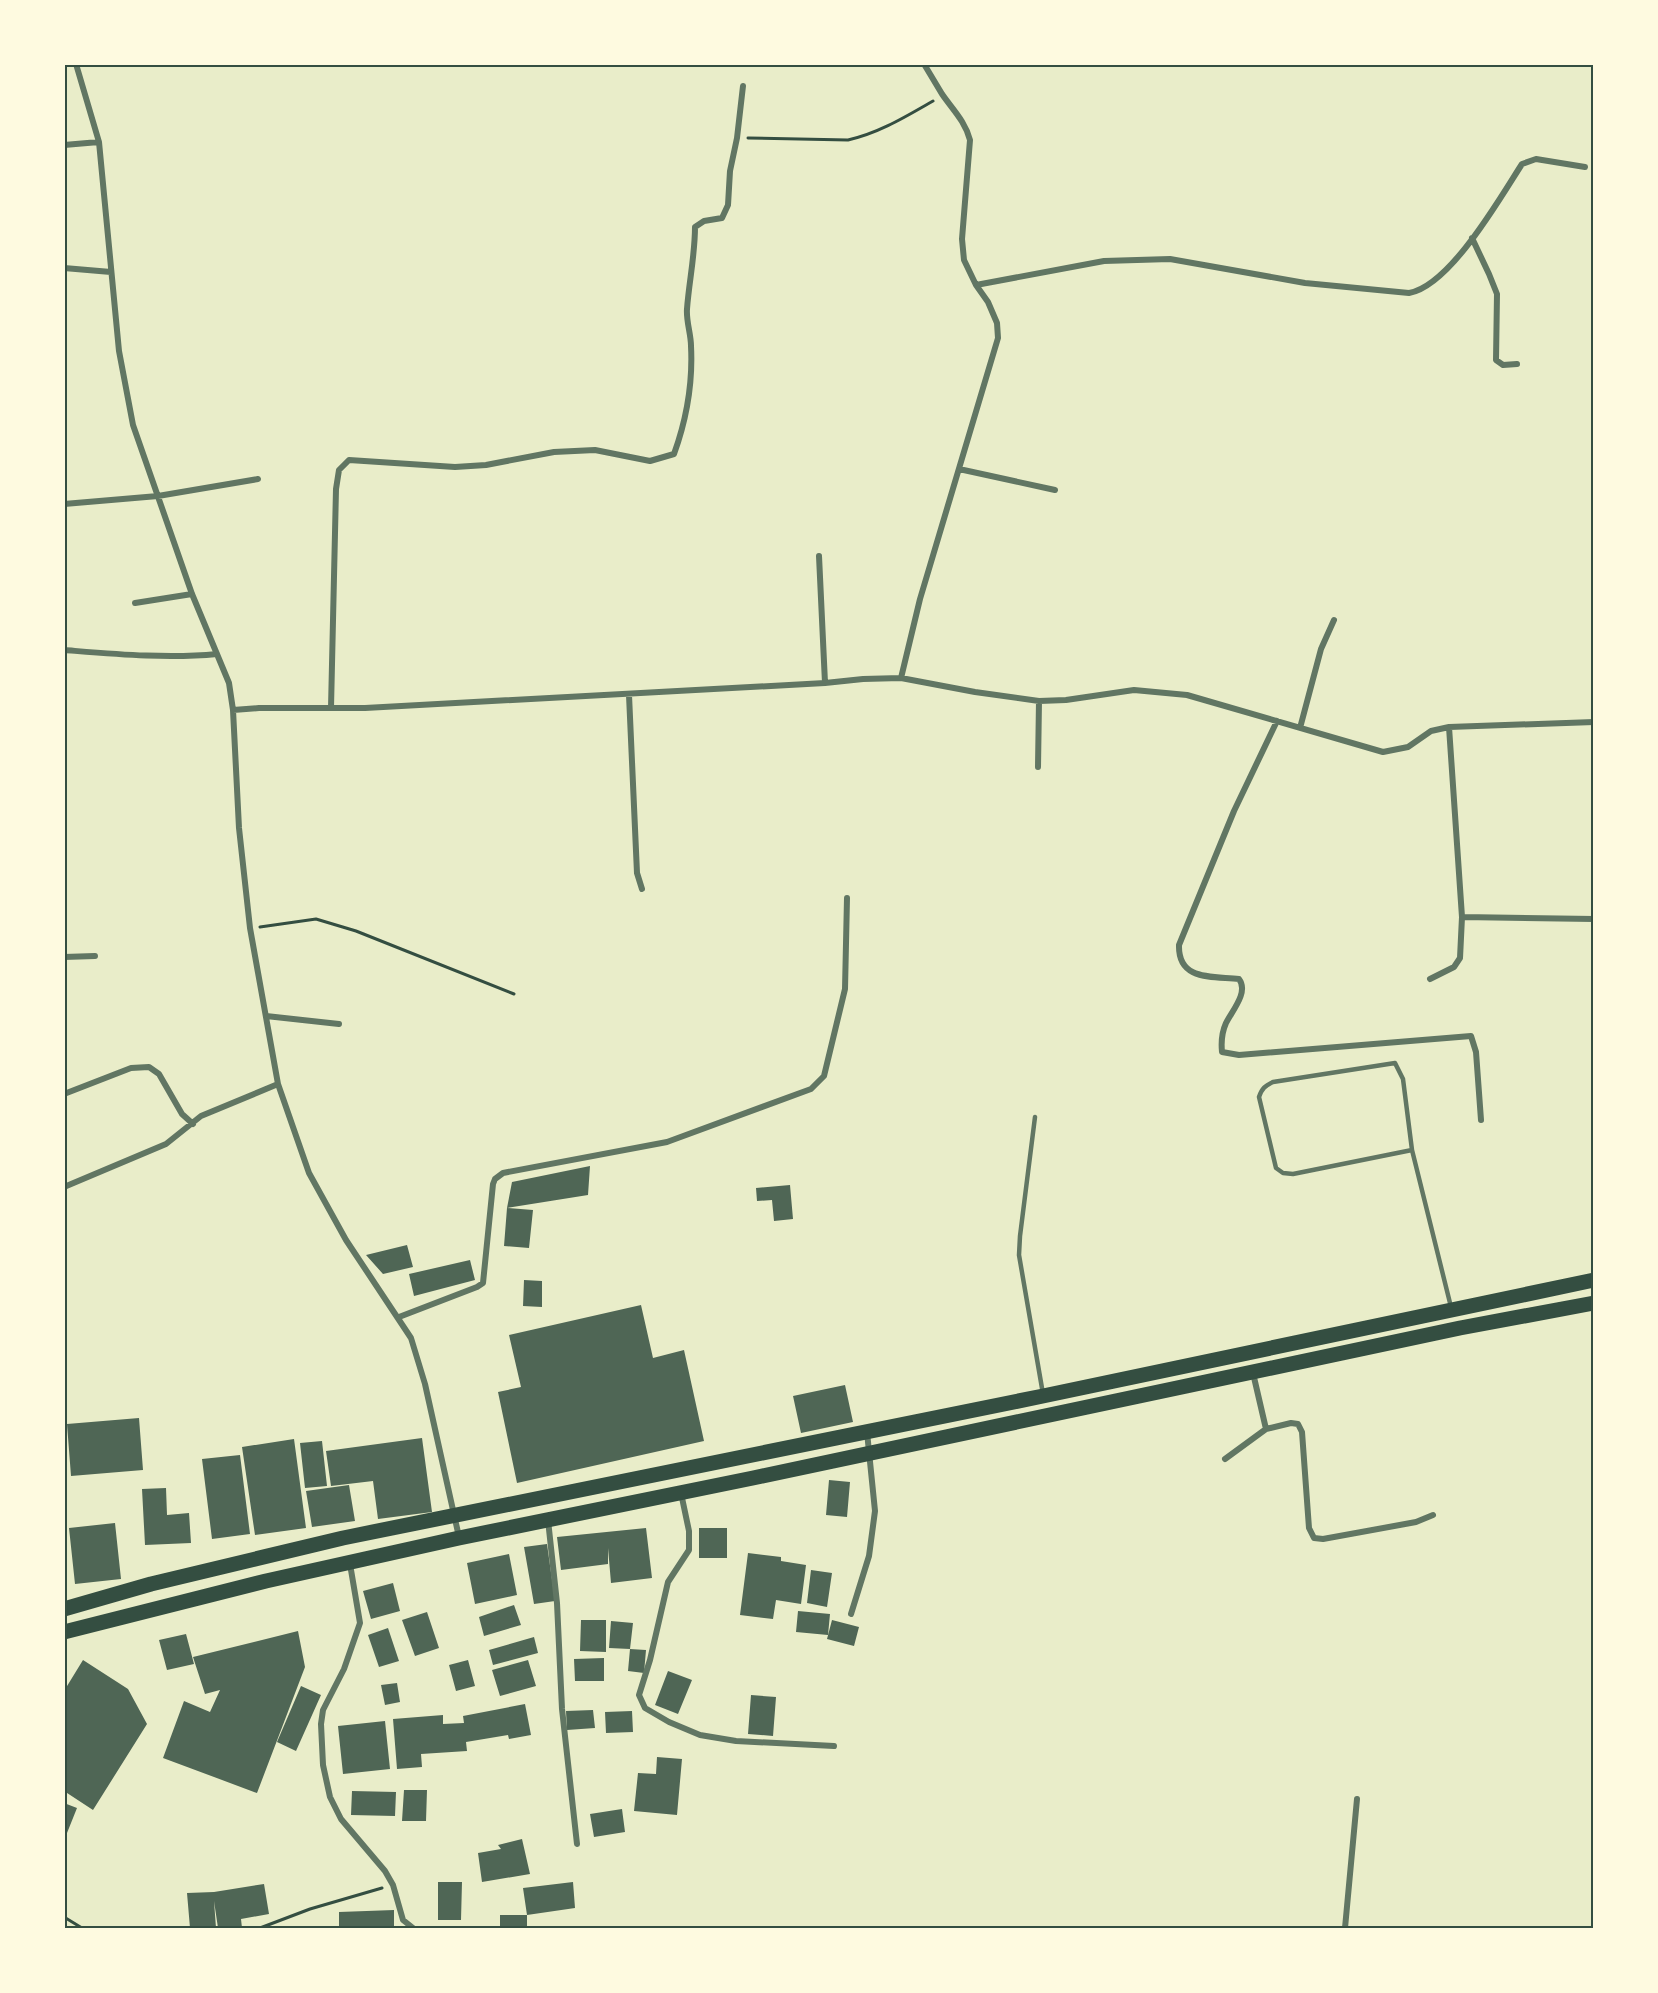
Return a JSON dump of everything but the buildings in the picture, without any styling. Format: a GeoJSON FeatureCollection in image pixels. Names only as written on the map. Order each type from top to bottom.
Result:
{"type":"FeatureCollection","features":[{"type":"Feature","properties":{"kind":"highway"},"geometry":{"type":"LineString","coordinates":[[64,1609],[151,1584],[343,1538],[1043,1396],[1593,1280]]}},
{"type":"Feature","properties":{"kind":"highway"},"geometry":{"type":"LineString","coordinates":[[64,1632],[266,1581],[459,1538],[1593,1302]]}},
{"type":"Feature","properties":{"kind":"highway"},"geometry":{"type":"LineString","coordinates":[[748,1456],[753,1478]]}},
{"type":"Feature","properties":{"kind":"street"},"geometry":{"type":"LineString","coordinates":[[76,64],[99,142],[120,351],[133,425],[192,594],[229,683],[233,710],[239,828],[250,928],[278,1084],[309,1173],[346,1240],[411,1338],[425,1384],[459,1538]]}},
{"type":"Feature","properties":{"kind":"street"},"geometry":{"type":"LineString","coordinates":[[901,678],[920,599],[998,338],[997,323],[988,302],[976,285],[964,260],[962,240],[970,140],[962,118],[943,95],[924,64]]}},
{"type":"Feature","properties":{"kind":"street"},"geometry":{"type":"LineString","coordinates":[[331,708],[336,489],[339,470],[348,460],[455,467],[486,465],[554,452],[595,450],[650,460],[674,454],[690,399],[691,342],[686,312],[695,227],[704,221],[722,218],[728,205],[730,171],[737,138],[743,86]]}},
{"type":"Feature","properties":{"kind":"street"},"geometry":{"type":"LineString","coordinates":[[64,145],[99,142]]}},
{"type":"Feature","properties":{"kind":"street"},"geometry":{"type":"LineString","coordinates":[[976,285],[1104,261],[1170,259],[1305,283],[1409,293],[1426,287],[1448,269],[1522,164],[1536,159],[1586,168]]}},
{"type":"Feature","properties":{"kind":"street"},"geometry":{"type":"LineString","coordinates":[[1472,238],[1497,294],[1496,360],[1503,365],[1517,364]]}},
{"type":"Feature","properties":{"kind":"street"},"geometry":{"type":"LineString","coordinates":[[64,268],[111,272]]}},
{"type":"Feature","properties":{"kind":"street"},"geometry":{"type":"LineString","coordinates":[[958,469],[1055,490]]}},
{"type":"Feature","properties":{"kind":"street"},"geometry":{"type":"LineString","coordinates":[[64,504],[158,496],[258,479]]}},
{"type":"Feature","properties":{"kind":"street"},"geometry":{"type":"LineString","coordinates":[[819,555],[825,683]]}},
{"type":"Feature","properties":{"kind":"street"},"geometry":{"type":"LineString","coordinates":[[135,603],[192,594]]}},
{"type":"Feature","properties":{"kind":"street"},"geometry":{"type":"LineString","coordinates":[[1300,728],[1321,649],[1334,620]]}},
{"type":"Feature","properties":{"kind":"street"},"geometry":{"type":"LineString","coordinates":[[64,650],[199,656],[217,654]]}},
{"type":"Feature","properties":{"kind":"street"},"geometry":{"type":"LineString","coordinates":[[233,710],[365,708],[901,678],[1039,701],[1066,700],[1134,690],[1187,695],[1383,752],[1408,747],[1431,731],[1449,727],[1593,722]]}},
{"type":"Feature","properties":{"kind":"street"},"geometry":{"type":"LineString","coordinates":[[629,694],[637,873],[642,889]]}},
{"type":"Feature","properties":{"kind":"street"},"geometry":{"type":"LineString","coordinates":[[1038,767],[1039,701]]}},
{"type":"Feature","properties":{"kind":"street"},"geometry":{"type":"LineString","coordinates":[[1277,721],[1234,811],[1179,945],[1178,957],[1182,965],[1194,973],[1239,979],[1242,983],[1243,991],[1225,1025],[1221,1043],[1222,1052],[1239,1055],[1471,1036],[1476,1052],[1481,1120]]}},
{"type":"Feature","properties":{"kind":"street"},"geometry":{"type":"LineString","coordinates":[[1430,979],[1454,967],[1460,958],[1462,917],[1449,727]]}},
{"type":"Feature","properties":{"kind":"street"},"geometry":{"type":"LineString","coordinates":[[399,1317],[483,1283],[493,1184],[495,1179],[503,1173],[667,1143],[811,1089],[820,1082],[824,1076],[845,989],[847,898]]}},
{"type":"Feature","properties":{"kind":"street"},"geometry":{"type":"LineString","coordinates":[[1462,917],[1593,919]]}},
{"type":"Feature","properties":{"kind":"street"},"geometry":{"type":"LineString","coordinates":[[64,957],[95,956]]}},
{"type":"Feature","properties":{"kind":"street"},"geometry":{"type":"LineString","coordinates":[[266,1016],[339,1024]]}},
{"type":"Feature","properties":{"kind":"street"},"geometry":{"type":"LineString","coordinates":[[64,1094],[131,1068],[149,1067],[159,1074],[182,1114],[193,1124]]}},
{"type":"Feature","properties":{"kind":"street"},"geometry":{"type":"LineString","coordinates":[[64,1187],[166,1144],[201,1116],[278,1084]]}},
{"type":"Feature","properties":{"kind":"street"},"geometry":{"type":"LineString","coordinates":[[1253,1372],[1266,1429]]}},
{"type":"Feature","properties":{"kind":"street"},"geometry":{"type":"LineString","coordinates":[[1225,1459],[1266,1429],[1291,1423],[1298,1424],[1302,1432],[1309,1528],[1314,1538],[1323,1539],[1416,1522],[1433,1515]]}},
{"type":"Feature","properties":{"kind":"street"},"geometry":{"type":"LineString","coordinates":[[851,1614],[869,1556],[875,1511],[867,1432]]}},
{"type":"Feature","properties":{"kind":"street"},"geometry":{"type":"LineString","coordinates":[[681,1493],[689,1531],[689,1550],[668,1582],[650,1660],[639,1695],[645,1708],[669,1722],[700,1735],[736,1741],[834,1746]]}},
{"type":"Feature","properties":{"kind":"street"},"geometry":{"type":"LineString","coordinates":[[548,1520],[557,1603],[562,1709],[577,1844]]}},
{"type":"Feature","properties":{"kind":"street"},"geometry":{"type":"LineString","coordinates":[[350,1564],[360,1623],[344,1669],[323,1710],[321,1724],[323,1765],[330,1797],[341,1819],[373,1855],[393,1885],[403,1920],[413,1929]]}},
{"type":"Feature","properties":{"kind":"street"},"geometry":{"type":"LineString","coordinates":[[1344,1929],[1357,1799]]}},
{"type":"Feature","properties":{"kind":"lane"},"geometry":{"type":"LineString","coordinates":[[1412,1150],[1293,1174],[1283,1173],[1276,1168],[1259,1097],[1261,1091],[1264,1086],[1273,1082],[1395,1064],[1403,1079],[1412,1150],[1452,1311]]}},
{"type":"Feature","properties":{"kind":"lane"},"geometry":{"type":"LineString","coordinates":[[1035,1117],[1019,1256],[1043,1396]]}},
{"type":"Feature","properties":{"kind":"path"},"geometry":{"type":"LineString","coordinates":[[737,138],[848,140],[864,137],[943,95]]}},
{"type":"Feature","properties":{"kind":"path"},"geometry":{"type":"LineString","coordinates":[[250,928],[316,919],[356,931],[514,994]]}},
{"type":"Feature","properties":{"kind":"path"},"geometry":{"type":"LineString","coordinates":[[260,1929],[310,1909],[393,1885]]}},
{"type":"Feature","properties":{"kind":"path"},"geometry":{"type":"LineString","coordinates":[[64,1917],[82,1929]]}}]}
